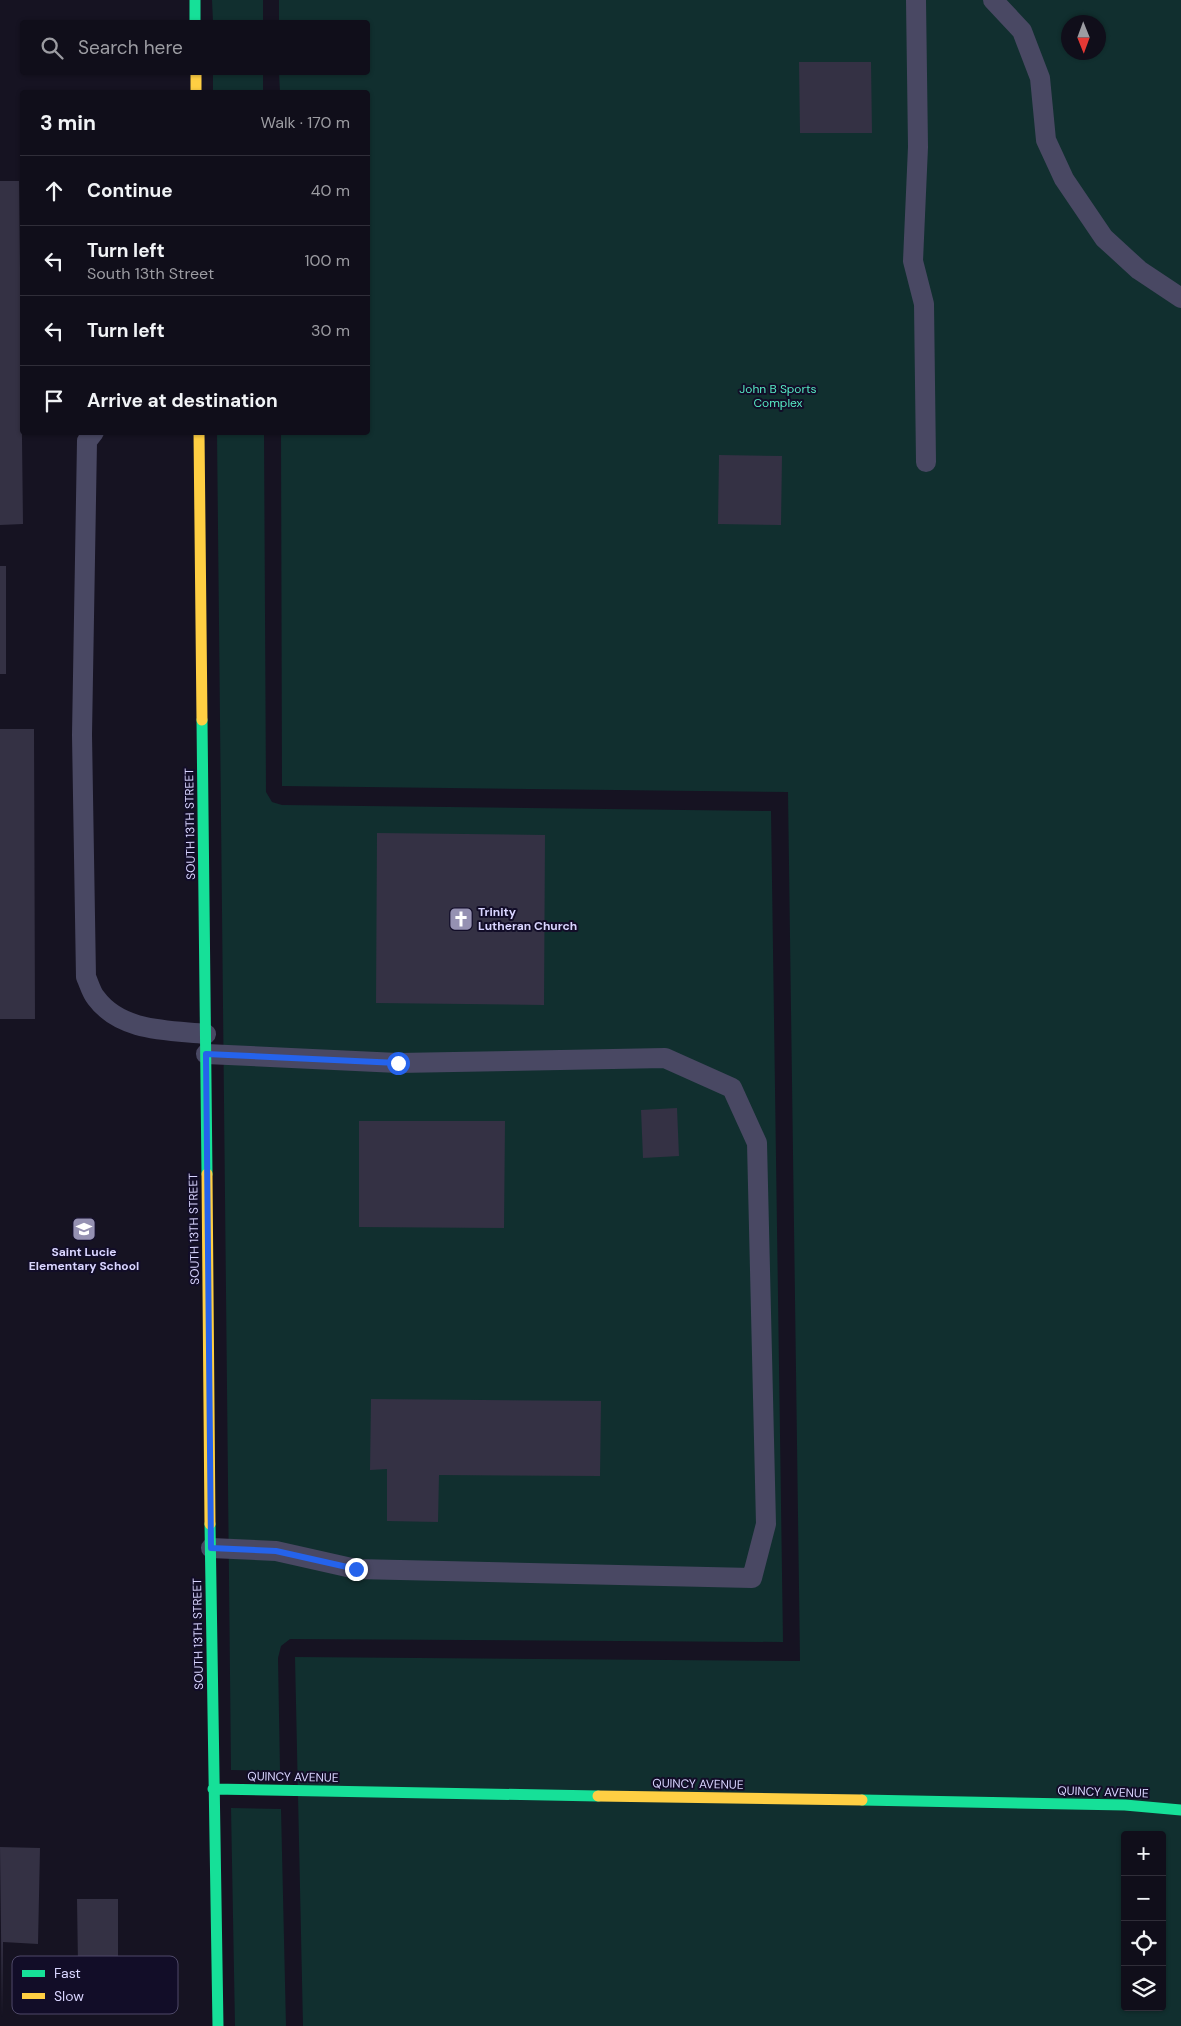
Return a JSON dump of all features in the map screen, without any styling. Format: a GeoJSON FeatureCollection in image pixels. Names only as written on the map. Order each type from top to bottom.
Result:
{"type":"FeatureCollection","features":[{"type":"Feature","properties":{"kind":"street"},"geometry":{"type":"LineString","coordinates":[[195,0],[195,20]]}},
{"type":"Feature","properties":{"kind":"street"},"geometry":{"type":"LineString","coordinates":[[196,75],[196,90]]}},
{"type":"Feature","properties":{"kind":"street","name":"SOUTH 13TH STREET"},"geometry":{"type":"LineString","coordinates":[[199,435],[213,1789],[218,2026]]}},
{"type":"Feature","properties":{"kind":"street","name":"QUINCY AVENUE"},"geometry":{"type":"LineString","coordinates":[[213,1789],[1125,1805],[1181,1810]]}},
{"type":"Feature","properties":{"kind":"lane"},"geometry":{"type":"LineString","coordinates":[[916,0],[918,147],[914,261],[924,304],[926,462]]}},
{"type":"Feature","properties":{"kind":"lane"},"geometry":{"type":"LineString","coordinates":[[993,0],[1022,31],[1040,78],[1046,140],[1064,179],[1104,238],[1139,270],[1181,298]]}},
{"type":"Feature","properties":{"kind":"lane"},"geometry":{"type":"LineString","coordinates":[[92,435],[87,441],[83,677],[86,977],[95,997],[114,1015],[143,1028],[206,1044],[398,1063],[665,1058],[732,1088],[757,1143],[766,1524],[752,1578],[356,1569],[276,1551],[211,1548]]}},
{"type":"Feature","properties":{"kind":"green space"},"geometry":{"type":"Polygon","coordinates":[[[212,0],[263,0],[263,20],[213,20],[212,0]]]}},
{"type":"Feature","properties":{"kind":"green space","name":"John B Sports Complex"},"geometry":{"type":"Polygon","coordinates":[[[279,0],[1181,0],[1181,2026],[303,2026],[295,1657],[800,1661],[788,792],[282,786],[281,435],[370,435],[370,90],[280,90],[279,75],[370,75],[370,20],[279,20],[279,0]]]}},
{"type":"Feature","properties":{"kind":"green space"},"geometry":{"type":"Polygon","coordinates":[[[213,75],[263,75],[263,90],[213,90],[213,75]]]}},
{"type":"Feature","properties":{"kind":"green space"},"geometry":{"type":"Polygon","coordinates":[[[217,435],[264,435],[266,792],[272,802],[282,805],[771,811],[783,1642],[290,1639],[281,1646],[278,1658],[280,1771],[231,1770],[217,435]]]}},
{"type":"Feature","properties":{"kind":"green space"},"geometry":{"type":"Polygon","coordinates":[[[231,1808],[281,1809],[286,2026],[235,2026],[231,1808]]]}},
{"type":"Feature","properties":{"kind":"building"},"geometry":{"type":"Polygon","coordinates":[[[799,62],[871,62],[872,133],[800,133],[799,62]]]}},
{"type":"Feature","properties":{"kind":"building"},"geometry":{"type":"Polygon","coordinates":[[[0,181],[19,181],[20,435],[22,435],[23,524],[0,525],[0,181]]]}},
{"type":"Feature","properties":{"kind":"building"},"geometry":{"type":"Polygon","coordinates":[[[719,455],[782,456],[781,525],[718,524],[719,455]]]}},
{"type":"Feature","properties":{"kind":"building"},"geometry":{"type":"Polygon","coordinates":[[[0,566],[6,566],[6,674],[0,674],[0,566]]]}},
{"type":"Feature","properties":{"kind":"building"},"geometry":{"type":"Polygon","coordinates":[[[0,729],[34,729],[35,1019],[0,1019],[0,729]]]}},
{"type":"Feature","properties":{"kind":"building","name":"Trinity Lutheran Church"},"geometry":{"type":"Polygon","coordinates":[[[377,833],[545,835],[544,1005],[376,1003],[377,833]]]}},
{"type":"Feature","properties":{"kind":"building"},"geometry":{"type":"Polygon","coordinates":[[[677,1108],[679,1156],[643,1158],[641,1110],[677,1108]]]}},
{"type":"Feature","properties":{"kind":"building"},"geometry":{"type":"Polygon","coordinates":[[[359,1121],[505,1121],[504,1228],[359,1227],[359,1121]]]}},
{"type":"Feature","properties":{"kind":"building"},"geometry":{"type":"Polygon","coordinates":[[[371,1399],[601,1401],[600,1476],[439,1475],[438,1522],[387,1521],[387,1469],[370,1470],[371,1399]]]}},
{"type":"Feature","properties":{"kind":"building"},"geometry":{"type":"Polygon","coordinates":[[[0,1847],[40,1848],[38,1944],[3,1942],[2,2017],[0,1847]]]}},
{"type":"Feature","properties":{"kind":"building"},"geometry":{"type":"Polygon","coordinates":[[[77,1899],[118,1899],[118,1956],[78,1956],[77,1899]]]}},
{"type":"Feature","properties":{"kind":"traffic: fast"},"geometry":{"type":"LineString","coordinates":[[195,0],[195,20]]}},
{"type":"Feature","properties":{"kind":"traffic: fast"},"geometry":{"type":"LineString","coordinates":[[202,720],[207,1174]]}},
{"type":"Feature","properties":{"kind":"traffic: fast"},"geometry":{"type":"LineString","coordinates":[[210,1524],[218,2026]]}},
{"type":"Feature","properties":{"kind":"traffic: fast"},"geometry":{"type":"LineString","coordinates":[[213,1789],[598,1796]]}},
{"type":"Feature","properties":{"kind":"traffic: fast"},"geometry":{"type":"LineString","coordinates":[[862,1800],[1125,1805],[1181,1810]]}},
{"type":"Feature","properties":{"kind":"traffic: slow"},"geometry":{"type":"LineString","coordinates":[[196,75],[196,90]]}},
{"type":"Feature","properties":{"kind":"traffic: slow"},"geometry":{"type":"LineString","coordinates":[[199,435],[202,720]]}},
{"type":"Feature","properties":{"kind":"traffic: slow"},"geometry":{"type":"LineString","coordinates":[[207,1174],[210,1524]]}},
{"type":"Feature","properties":{"kind":"traffic: slow"},"geometry":{"type":"LineString","coordinates":[[598,1796],[862,1800]]}},
{"type":"Feature","properties":{"kind":"place","name":"Trinity Lutheran Church"},"geometry":{"type":"Point","coordinates":[461,919]}},
{"type":"Feature","properties":{"kind":"place","name":"Saint Lucie Elementary School"},"geometry":{"type":"Point","coordinates":[84,1229]}},
{"type":"Feature","properties":{"kind":"route"},"geometry":{"type":"LineString","coordinates":[[356,1569],[276,1551],[211,1548],[206,1054],[398,1063]]}}]}
